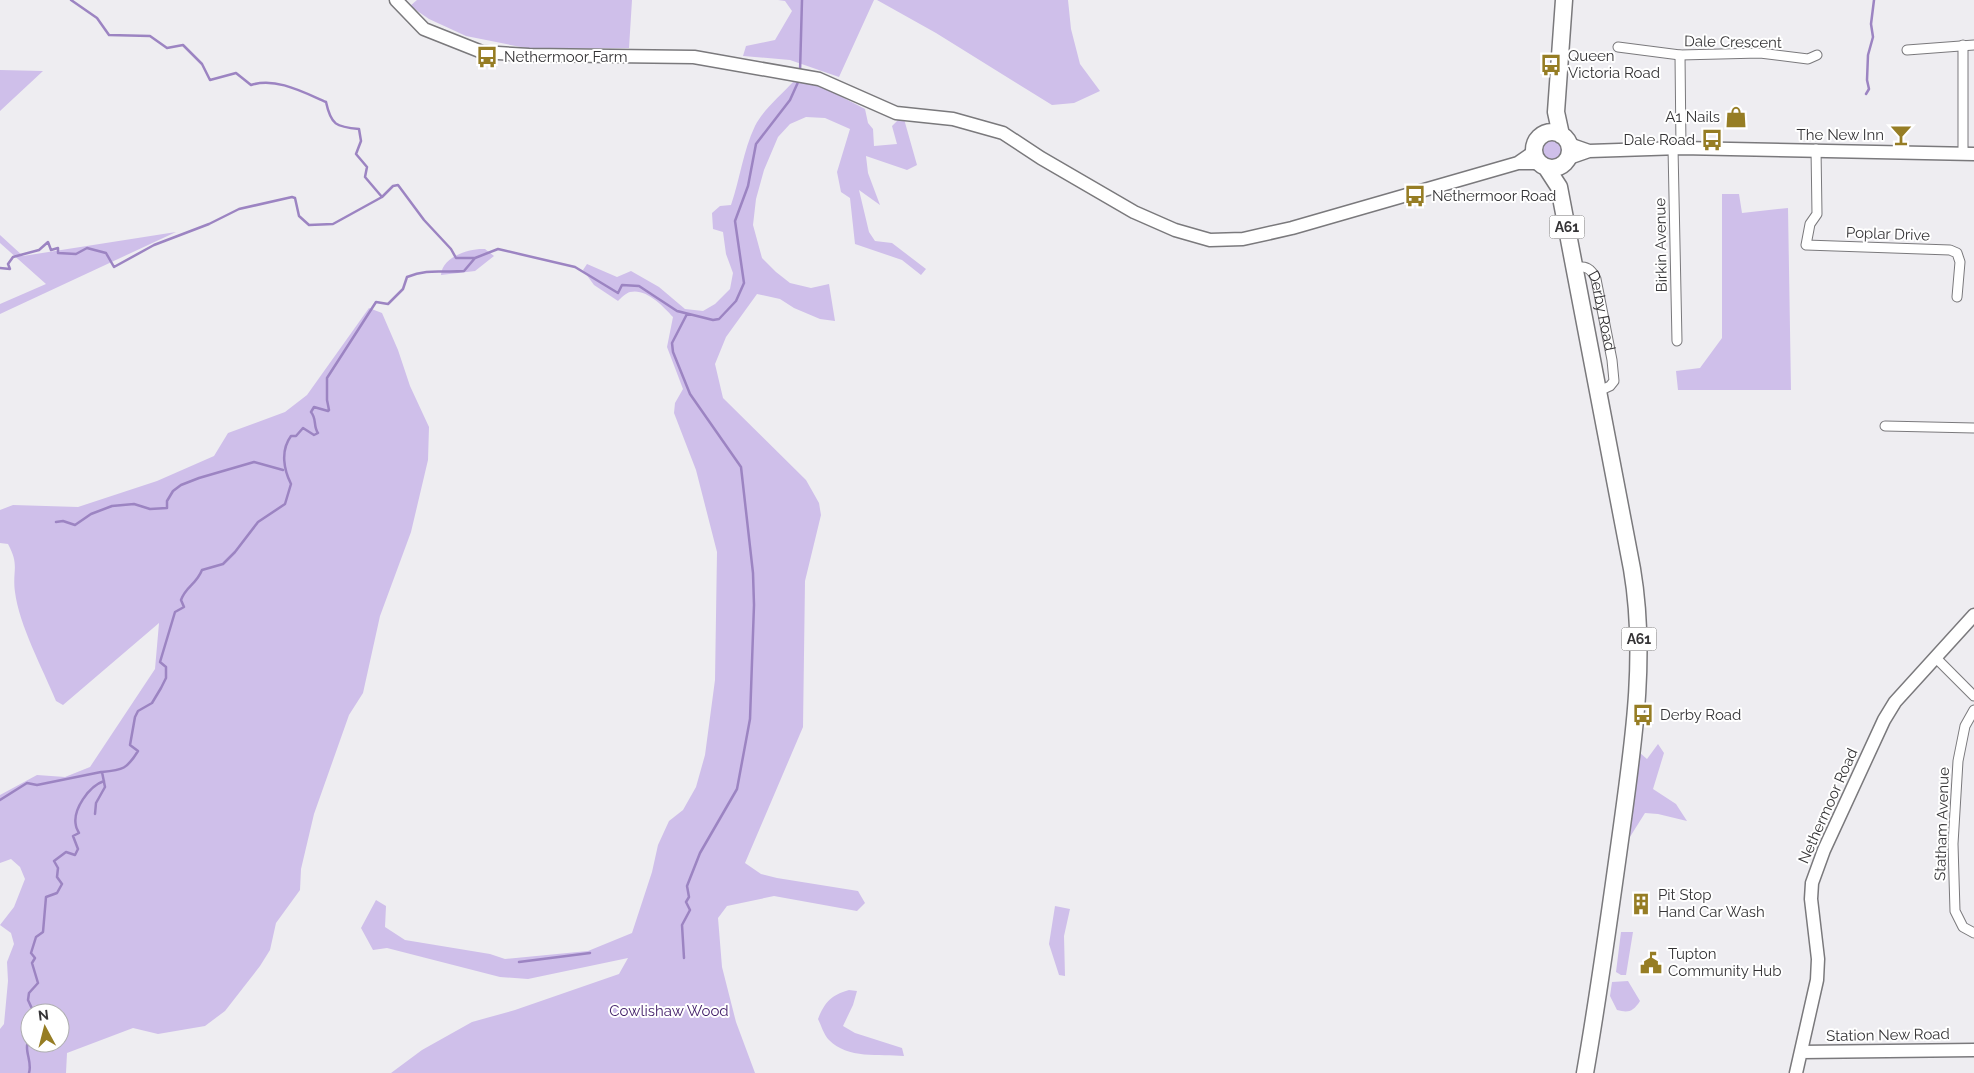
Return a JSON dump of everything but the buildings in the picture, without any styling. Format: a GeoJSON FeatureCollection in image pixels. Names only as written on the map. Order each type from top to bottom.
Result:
{"type":"FeatureCollection","features":[{"type":"Feature","properties":{"kind":"highway","name":"A61"},"geometry":{"type":"LineString","coordinates":[[1559,187],[1566,150],[1556,112],[1564,0]]}},
{"type":"Feature","properties":{"kind":"highway","name":"A61"},"geometry":{"type":"LineString","coordinates":[[1545,134],[1556,112]]}},
{"type":"Feature","properties":{"kind":"highway"},"geometry":{"type":"LineString","coordinates":[[1556,133],[1566,150],[1555,168],[1540,160],[1536,144],[1545,134],[1556,133]]}},
{"type":"Feature","properties":{"kind":"highway","name":"A61"},"geometry":{"type":"LineString","coordinates":[[1540,160],[1559,187]]}},
{"type":"Feature","properties":{"kind":"highway","name":"Derby Road"},"geometry":{"type":"LineString","coordinates":[[1559,187],[1637,600],[1640,659],[1637,715],[1610,923],[1585,1073]]}},
{"type":"Feature","properties":{"kind":"street"},"geometry":{"type":"LineString","coordinates":[[396,0],[424,29],[482,52],[529,56],[694,57],[819,79],[896,113],[953,119],[1003,133],[1125,207],[1175,230],[1210,240],[1243,239],[1292,228],[1518,163],[1540,160]]}},
{"type":"Feature","properties":{"kind":"street"},"geometry":{"type":"LineString","coordinates":[[1907,50],[1974,44]]}},
{"type":"Feature","properties":{"kind":"street"},"geometry":{"type":"LineString","coordinates":[[1566,150],[1677,148],[1816,149],[1968,153],[1963,45]]}},
{"type":"Feature","properties":{"kind":"street","name":"Dale Crescent"},"geometry":{"type":"LineString","coordinates":[[1618,47],[1680,55],[1760,53],[1808,59],[1817,55]]}},
{"type":"Feature","properties":{"kind":"street"},"geometry":{"type":"LineString","coordinates":[[1677,148],[1680,55]]}},
{"type":"Feature","properties":{"kind":"street","name":"Birkin Avenue"},"geometry":{"type":"LineString","coordinates":[[1677,148],[1677,341]]}},
{"type":"Feature","properties":{"kind":"street","name":"Poplar Drive"},"geometry":{"type":"LineString","coordinates":[[1816,149],[1817,214],[1810,224],[1806,245],[1950,250],[1957,253],[1960,262],[1957,297]]}},
{"type":"Feature","properties":{"kind":"street"},"geometry":{"type":"LineString","coordinates":[[1885,426],[1974,428]]}},
{"type":"Feature","properties":{"kind":"street","name":"Nethermoor Road"},"geometry":{"type":"LineString","coordinates":[[1796,1073],[1818,980],[1818,959],[1811,900],[1817,869],[1884,720],[1895,702],[1974,615]]}},
{"type":"Feature","properties":{"kind":"street"},"geometry":{"type":"LineString","coordinates":[[1935,657],[1974,696]]}},
{"type":"Feature","properties":{"kind":"street","name":"Statham Avenue"},"geometry":{"type":"LineString","coordinates":[[1974,710],[1965,726],[1958,760],[1953,844],[1955,911],[1963,927],[1974,933]]}},
{"type":"Feature","properties":{"kind":"street","name":"Station New Road"},"geometry":{"type":"LineString","coordinates":[[1802,1052],[1974,1050]]}},
{"type":"Feature","properties":{"kind":"green space"},"geometry":{"type":"Polygon","coordinates":[[[417,0],[632,0],[629,48],[531,49],[466,36],[429,19],[410,6],[417,0]]]}},
{"type":"Feature","properties":{"kind":"green space"},"geometry":{"type":"Polygon","coordinates":[[[778,0],[874,0],[839,77],[790,60],[743,56],[746,46],[775,40],[792,11],[785,1],[778,0]]]}},
{"type":"Feature","properties":{"kind":"green space"},"geometry":{"type":"Polygon","coordinates":[[[877,0],[1068,0],[1071,29],[1080,64],[1100,91],[1074,103],[1052,105],[936,33],[877,0]]]}},
{"type":"Feature","properties":{"kind":"green space"},"geometry":{"type":"Polygon","coordinates":[[[0,70],[43,71],[0,111],[0,70]]]}},
{"type":"Feature","properties":{"kind":"green space","name":"Cowlishaw Wood"},"geometry":{"type":"Polygon","coordinates":[[[793,82],[815,83],[865,109],[868,123],[873,129],[874,146],[897,144],[892,126],[898,120],[904,119],[917,165],[907,170],[866,156],[868,173],[880,205],[859,190],[869,232],[875,241],[892,243],[926,269],[921,275],[902,260],[855,244],[850,198],[841,192],[837,172],[850,129],[825,118],[806,117],[790,124],[778,137],[764,170],[756,199],[753,225],[762,258],[790,283],[811,288],[829,284],[835,321],[820,319],[794,308],[780,299],[757,294],[726,337],[715,364],[723,398],[806,480],[819,503],[821,515],[805,581],[803,727],[745,863],[761,874],[777,878],[858,891],[865,903],[857,911],[774,896],[727,906],[718,918],[722,967],[736,1022],[755,1073],[391,1073],[422,1050],[472,1022],[515,1010],[619,974],[628,958],[528,979],[500,977],[387,948],[373,950],[361,928],[376,900],[386,906],[385,927],[405,940],[490,954],[505,959],[588,951],[632,933],[652,872],[658,845],[669,821],[683,810],[696,787],[705,755],[715,680],[717,552],[696,470],[674,413],[675,403],[683,389],[667,347],[673,317],[654,299],[636,291],[625,294],[618,301],[594,285],[583,270],[587,264],[617,277],[631,271],[659,287],[685,309],[703,311],[715,304],[730,289],[733,273],[726,254],[723,232],[713,229],[712,213],[720,206],[731,205],[747,145],[758,120],[767,108],[793,82]]]}},
{"type":"Feature","properties":{"kind":"green space"},"geometry":{"type":"Polygon","coordinates":[[[1553,137],[1562,141],[1566,150],[1562,159],[1553,163],[1544,159],[1540,150],[1544,141],[1553,137]]]}},
{"type":"Feature","properties":{"kind":"green space"},"geometry":{"type":"Polygon","coordinates":[[[1722,194],[1739,194],[1742,213],[1788,208],[1791,390],[1678,390],[1676,371],[1700,368],[1722,338],[1722,194]]]}},
{"type":"Feature","properties":{"kind":"green space"},"geometry":{"type":"Polygon","coordinates":[[[176,232],[0,314],[0,304],[46,284],[0,243],[0,235],[23,256],[176,232]]]}},
{"type":"Feature","properties":{"kind":"green space"},"geometry":{"type":"Polygon","coordinates":[[[485,249],[494,256],[475,271],[441,275],[446,263],[457,255],[472,250],[485,249]]]}},
{"type":"Feature","properties":{"kind":"green space"},"geometry":{"type":"Polygon","coordinates":[[[369,308],[382,313],[398,350],[410,386],[429,427],[428,460],[411,532],[380,616],[363,693],[349,715],[314,814],[301,869],[300,890],[276,923],[270,950],[260,966],[225,1011],[205,1026],[158,1034],[133,1028],[70,1052],[70,1003],[20,1003],[20,1053],[67,1053],[66,1073],[0,1073],[0,1029],[4,1024],[8,981],[7,962],[14,944],[11,933],[0,925],[14,907],[25,879],[20,867],[11,859],[0,863],[0,795],[37,775],[65,777],[90,767],[155,669],[159,623],[63,705],[56,701],[32,647],[17,605],[14,585],[14,558],[8,544],[0,543],[0,510],[13,505],[78,507],[157,481],[214,456],[228,433],[285,412],[307,395],[369,308]]]}},
{"type":"Feature","properties":{"kind":"green space"},"geometry":{"type":"Polygon","coordinates":[[[1658,744],[1664,753],[1653,789],[1676,804],[1687,821],[1645,813],[1628,840],[1640,753],[1647,759],[1658,744]]]}},
{"type":"Feature","properties":{"kind":"green space"},"geometry":{"type":"Polygon","coordinates":[[[1055,906],[1070,909],[1064,936],[1065,976],[1059,975],[1049,944],[1055,906]]]}},
{"type":"Feature","properties":{"kind":"green space"},"geometry":{"type":"Polygon","coordinates":[[[1621,932],[1633,932],[1626,975],[1616,972],[1621,932]]]}},
{"type":"Feature","properties":{"kind":"green space"},"geometry":{"type":"Polygon","coordinates":[[[1628,981],[1640,1001],[1630,1011],[1617,1010],[1610,996],[1612,982],[1628,981]]]}},
{"type":"Feature","properties":{"kind":"green space"},"geometry":{"type":"Polygon","coordinates":[[[849,990],[857,991],[843,1026],[855,1033],[902,1048],[904,1056],[854,1053],[836,1046],[827,1038],[818,1019],[829,1000],[849,990]]]}},
{"type":"Feature","properties":{"kind":"waterway"},"geometry":{"type":"LineString","coordinates":[[71,0],[97,18],[109,35],[150,36],[167,48],[183,45],[202,64],[210,80],[236,73],[251,85],[260,83],[280,84],[326,102],[330,116],[336,123],[340,126],[359,129],[361,141],[356,154],[367,167],[365,177],[382,197],[393,186],[398,185],[424,220],[451,249],[456,258],[475,258],[498,249],[575,267],[618,293],[622,285],[639,286],[677,311],[713,320],[719,319],[736,301],[744,283],[735,221],[748,186],[756,144],[790,100],[799,80]]}},
{"type":"Feature","properties":{"kind":"waterway"},"geometry":{"type":"LineString","coordinates":[[800,72],[802,0]]}},
{"type":"Feature","properties":{"kind":"waterway"},"geometry":{"type":"LineString","coordinates":[[1866,94],[1869,89],[1867,80],[1868,55],[1873,37],[1871,24],[1874,0]]}},
{"type":"Feature","properties":{"kind":"waterway"},"geometry":{"type":"LineString","coordinates":[[0,268],[10,269],[8,264],[13,257],[39,250],[48,242],[51,250],[58,248],[58,253],[76,254],[87,248],[106,253],[114,267],[154,245],[209,224],[239,209],[292,197],[295,198],[299,216],[309,225],[333,224],[382,197]]}},
{"type":"Feature","properties":{"kind":"waterway"},"geometry":{"type":"LineString","coordinates":[[95,814],[96,803],[105,787],[102,772],[124,768],[131,762],[138,751],[130,745],[135,717],[138,711],[152,703],[166,678],[166,667],[160,662],[175,612],[184,607],[181,600],[183,595],[202,570],[223,564],[235,552],[258,522],[285,504],[291,484],[286,473],[285,448],[291,436],[296,436],[303,428],[314,435],[318,433],[311,412],[314,407],[329,410],[327,378],[376,302],[388,304],[403,289],[407,277],[429,272],[464,271],[475,258]]}},
{"type":"Feature","properties":{"kind":"waterway"},"geometry":{"type":"LineString","coordinates":[[684,958],[682,925],[690,910],[686,902],[689,897],[687,886],[700,853],[737,789],[750,719],[754,605],[753,573],[741,467],[690,394],[673,352],[672,343],[687,314]]}},
{"type":"Feature","properties":{"kind":"waterway"},"geometry":{"type":"LineString","coordinates":[[56,522],[63,521],[75,525],[91,514],[112,506],[134,504],[150,509],[167,508],[167,501],[173,491],[181,485],[254,462],[283,470]]}},
{"type":"Feature","properties":{"kind":"waterway"},"geometry":{"type":"LineString","coordinates":[[0,800],[27,783],[37,785],[101,772]]}},
{"type":"Feature","properties":{"kind":"waterway"},"geometry":{"type":"LineString","coordinates":[[29,1003],[29,993],[38,983],[32,963],[35,958],[31,953],[36,937],[43,932],[46,897],[57,893],[62,884],[57,877],[58,868],[54,861],[66,852],[75,855],[78,849],[73,836],[79,833],[75,820],[79,806],[87,793],[104,781]]}},
{"type":"Feature","properties":{"kind":"waterway"},"geometry":{"type":"LineString","coordinates":[[519,962],[590,953]]}},
{"type":"Feature","properties":{"kind":"waterway"},"geometry":{"type":"LineString","coordinates":[[27,1053],[30,1064],[29,1073]]}},
{"type":"Feature","properties":{"kind":"place","name":"Nethermoor Farm"},"geometry":{"type":"Point","coordinates":[487,57]}},
{"type":"Feature","properties":{"kind":"place","name":"Queen Victoria Road"},"geometry":{"type":"Point","coordinates":[1551,65]}},
{"type":"Feature","properties":{"kind":"place","name":"A1 Nails"},"geometry":{"type":"Point","coordinates":[1736,117]}},
{"type":"Feature","properties":{"kind":"place","name":"The New Inn"},"geometry":{"type":"Point","coordinates":[1901,135]}},
{"type":"Feature","properties":{"kind":"place","name":"Dale Road"},"geometry":{"type":"Point","coordinates":[1712,140]}},
{"type":"Feature","properties":{"kind":"place","name":"Nethermoor Road"},"geometry":{"type":"Point","coordinates":[1415,196]}},
{"type":"Feature","properties":{"kind":"place","name":"Derby Road"},"geometry":{"type":"Point","coordinates":[1643,715]}},
{"type":"Feature","properties":{"kind":"place","name":"Pit Stop Hand Car Wash"},"geometry":{"type":"Point","coordinates":[1641,904]}},
{"type":"Feature","properties":{"kind":"place","name":"Tupton Community Hub"},"geometry":{"type":"Point","coordinates":[1651,963]}}]}
